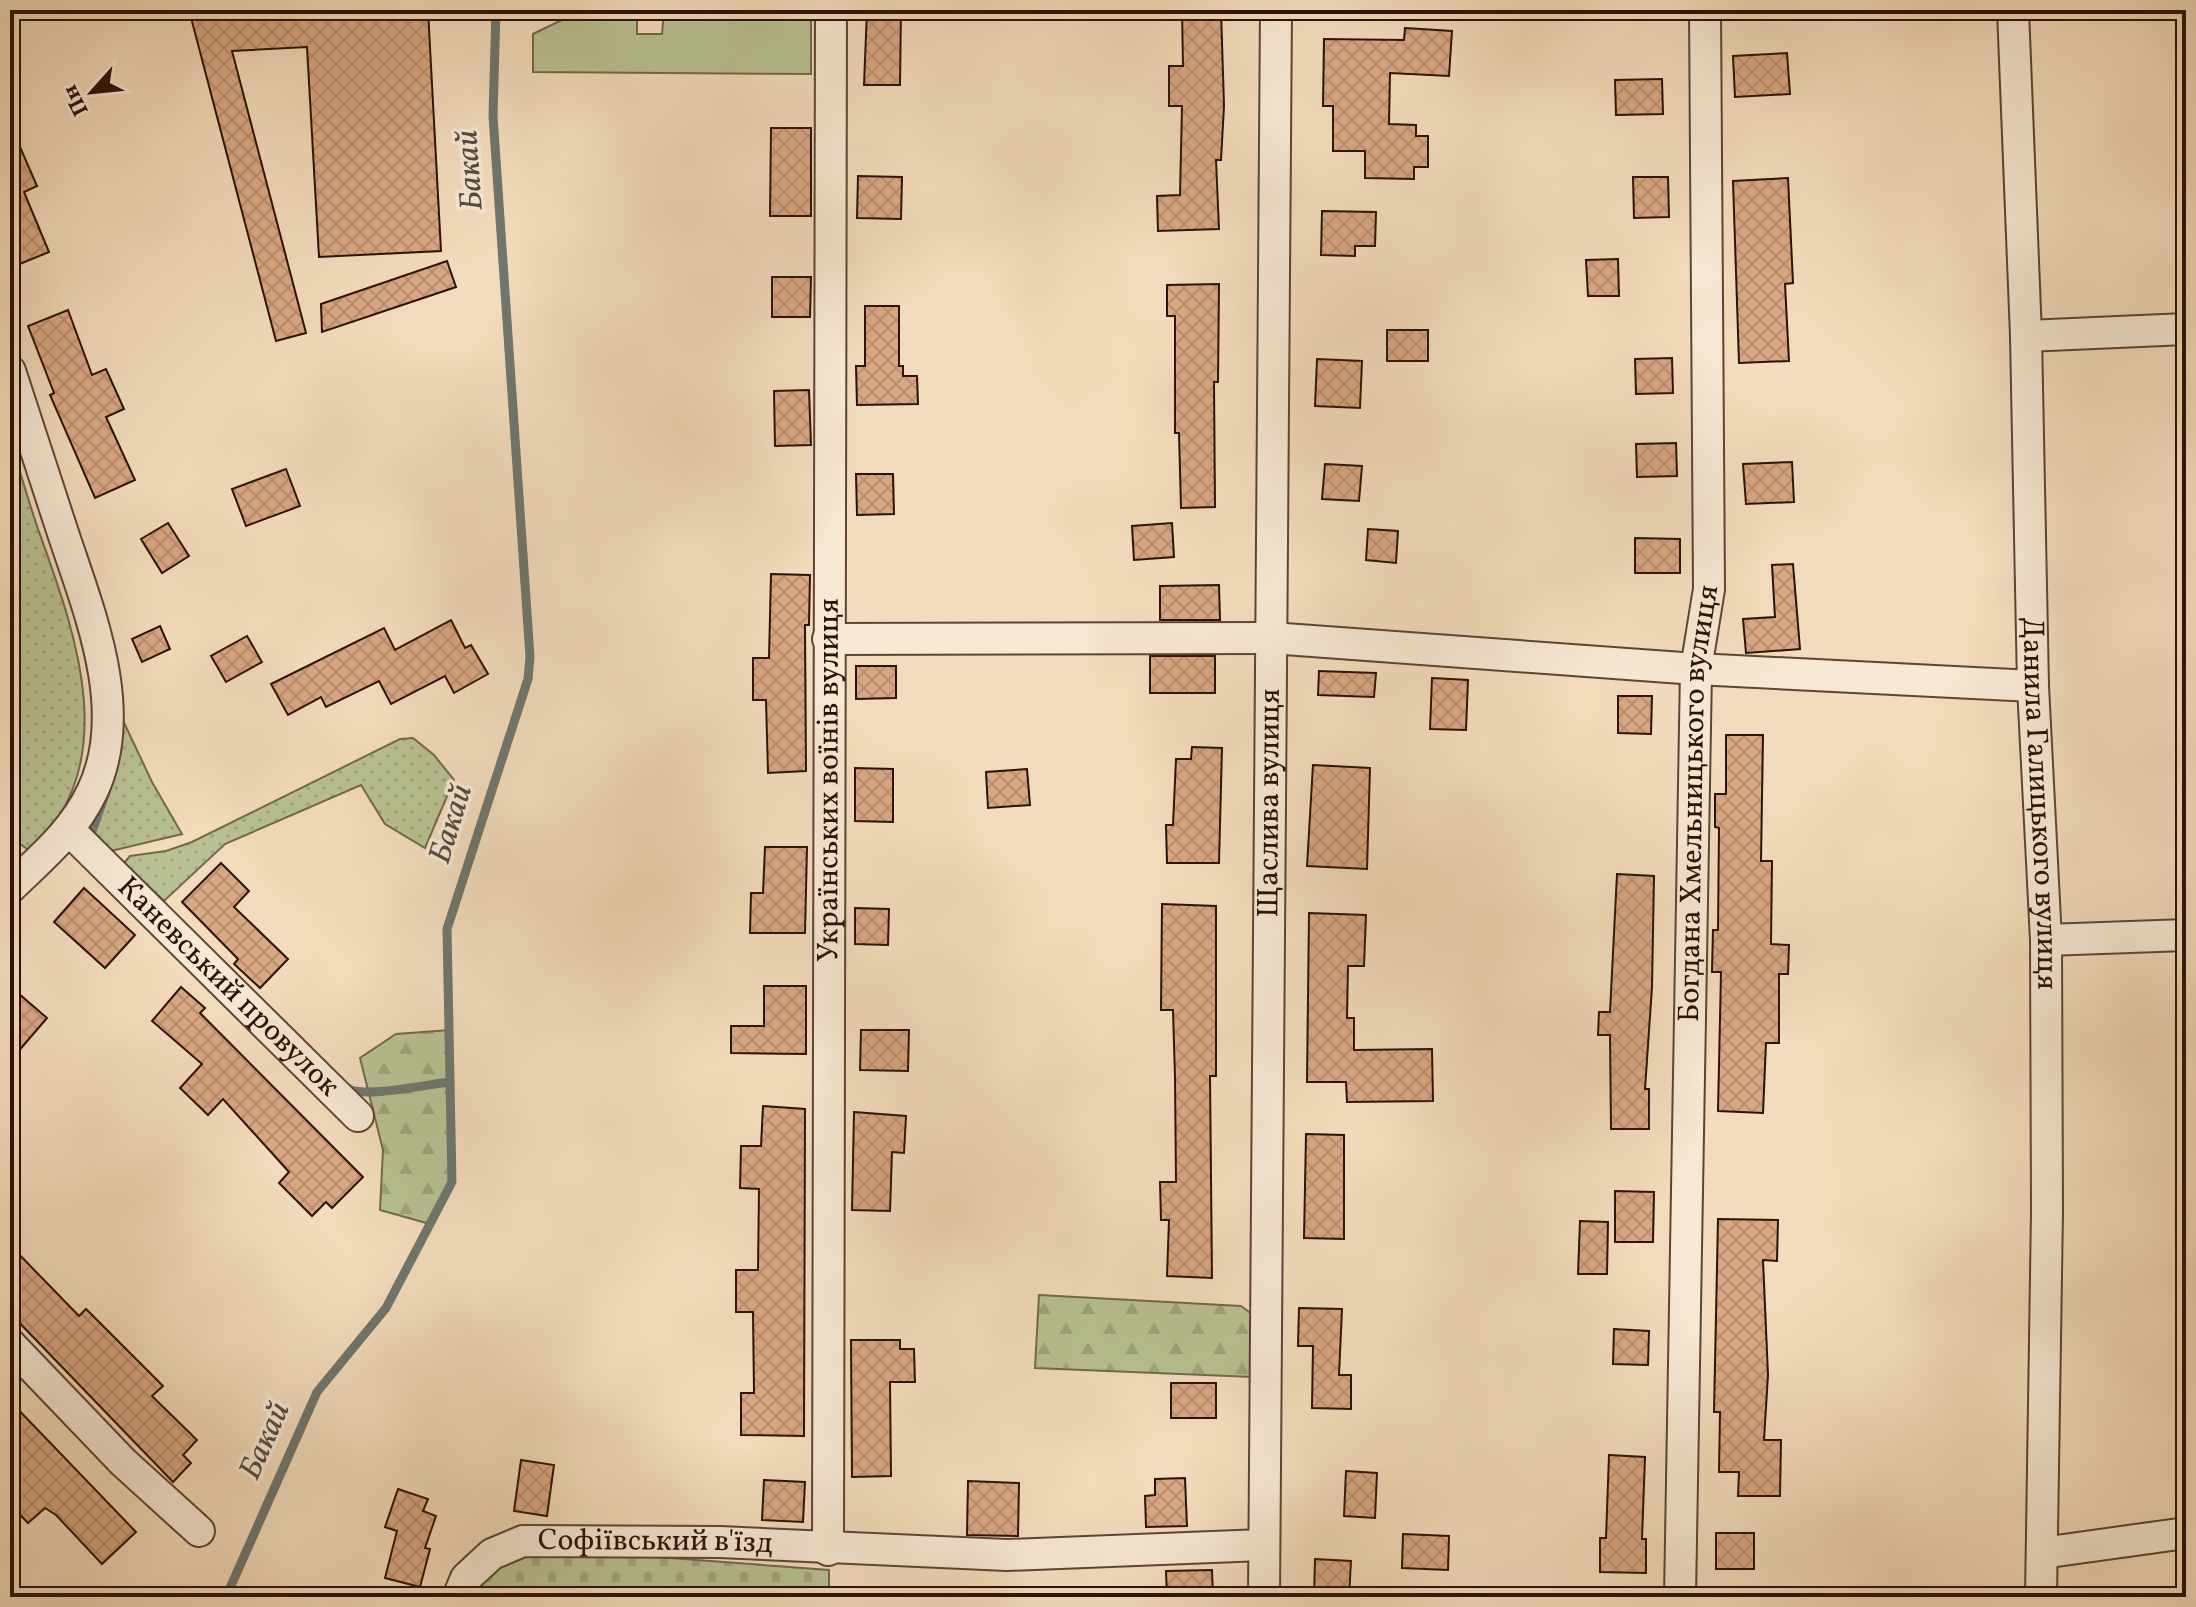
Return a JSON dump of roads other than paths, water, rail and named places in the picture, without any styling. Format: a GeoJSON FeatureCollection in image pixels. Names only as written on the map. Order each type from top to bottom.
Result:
{"type":"FeatureCollection","features":[{"type":"Feature","properties":{"kind":"street","name":"Українських воїнів вулиця"},"geometry":{"type":"LineString","coordinates":[[828,1550],[831,10]]}},
{"type":"Feature","properties":{"kind":"street","name":"Щаслива вулиця"},"geometry":{"type":"LineString","coordinates":[[1264,1597],[1276,10]]}},
{"type":"Feature","properties":{"kind":"street","name":"Богдана Хмельницького вулиця"},"geometry":{"type":"LineString","coordinates":[[1680,1597],[1696,669],[1709,589],[1705,10]]}},
{"type":"Feature","properties":{"kind":"street","name":"Данила Галицького вулиця"},"geometry":{"type":"LineString","coordinates":[[2013,10],[2026,336],[2033,686],[2046,940],[2041,1597]]}},
{"type":"Feature","properties":{"kind":"street"},"geometry":{"type":"LineString","coordinates":[[2026,336],[2186,329]]}},
{"type":"Feature","properties":{"kind":"street"},"geometry":{"type":"LineString","coordinates":[[10,371],[96,638],[104,680],[102,759],[93,790],[70,831],[10,888]]}},
{"type":"Feature","properties":{"kind":"street"},"geometry":{"type":"LineString","coordinates":[[828,639],[1271,638],[1696,669],[2033,686]]}},
{"type":"Feature","properties":{"kind":"street","name":"Каневський провулок"},"geometry":{"type":"LineString","coordinates":[[70,831],[358,1116]]}},
{"type":"Feature","properties":{"kind":"street"},"geometry":{"type":"LineString","coordinates":[[2046,940],[2186,935]]}},
{"type":"Feature","properties":{"kind":"street"},"geometry":{"type":"LineString","coordinates":[[10,1344],[123,1462],[199,1531]]}},
{"type":"Feature","properties":{"kind":"street"},"geometry":{"type":"LineString","coordinates":[[2042,1553],[2186,1533]]}},
{"type":"Feature","properties":{"kind":"street","name":"Софіївський в'їзд"},"geometry":{"type":"LineString","coordinates":[[458,1597],[466,1578],[492,1554],[523,1541],[720,1542],[828,1550],[1007,1555],[1263,1545]]}},
{"type":"Feature","properties":{"kind":"waterway","name":"Бакай"},"geometry":{"type":"LineString","coordinates":[[226,1597],[317,1392],[386,1308],[452,1182],[447,929],[528,679],[530,657],[493,116],[496,10]]}},
{"type":"Feature","properties":{"kind":"waterway"},"geometry":{"type":"LineString","coordinates":[[97,841],[91,834],[107,789]]}},
{"type":"Feature","properties":{"kind":"waterway"},"geometry":{"type":"LineString","coordinates":[[347,1088],[367,1092],[450,1082]]}}]}
